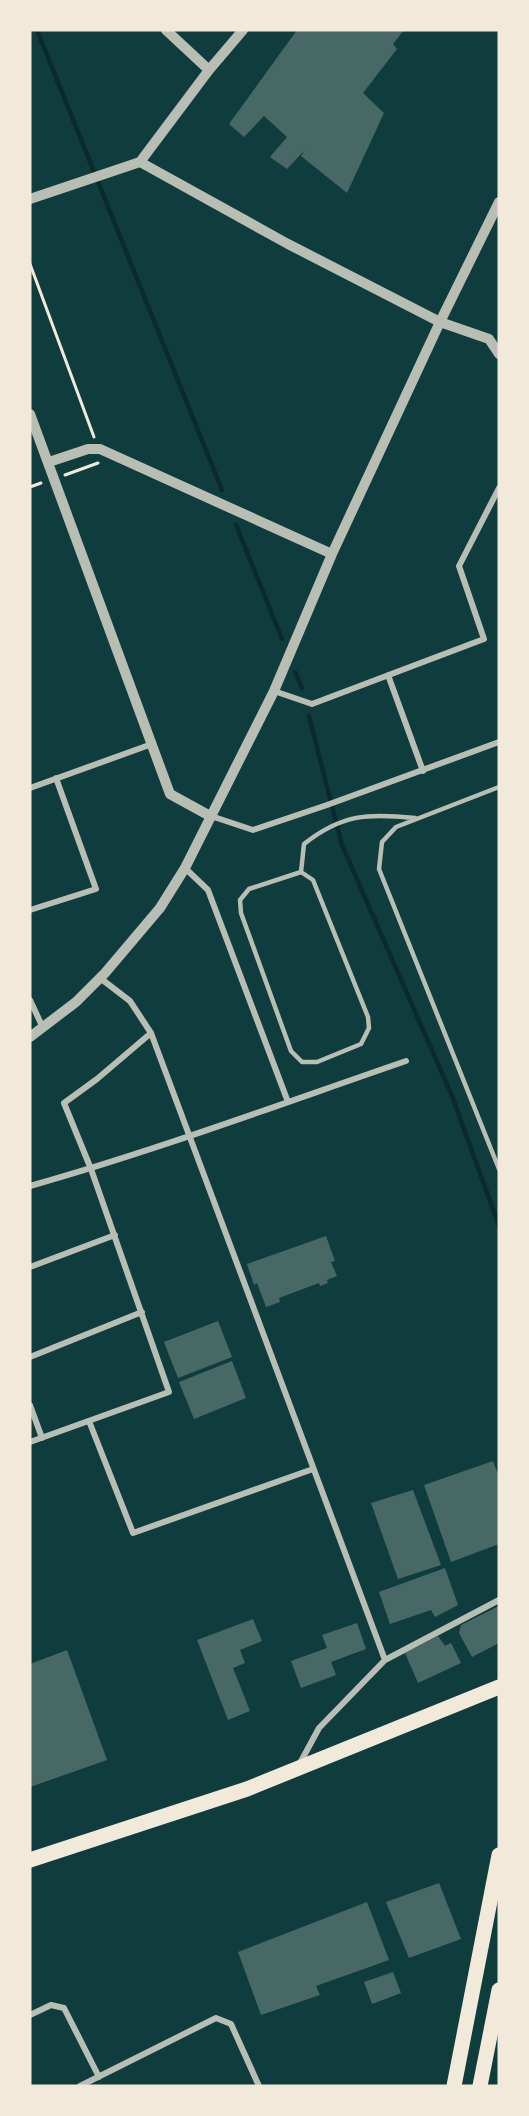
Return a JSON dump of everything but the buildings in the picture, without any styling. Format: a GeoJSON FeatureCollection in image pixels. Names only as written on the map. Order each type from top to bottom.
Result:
{"type":"FeatureCollection","features":[{"type":"Feature","properties":{"kind":"highway"},"geometry":{"type":"LineString","coordinates":[[30,1860],[247,1789],[499,1686]]}},
{"type":"Feature","properties":{"kind":"highway"},"geometry":{"type":"LineString","coordinates":[[454,2086],[496,1881],[499,1855]]}},
{"type":"Feature","properties":{"kind":"highway"},"geometry":{"type":"LineString","coordinates":[[480,2086],[499,1990]]}},
{"type":"Feature","properties":{"kind":"street"},"geometry":{"type":"LineString","coordinates":[[166,30],[209,70]]}},
{"type":"Feature","properties":{"kind":"street"},"geometry":{"type":"LineString","coordinates":[[30,199],[140,162],[209,70],[243,30]]}},
{"type":"Feature","properties":{"kind":"street"},"geometry":{"type":"LineString","coordinates":[[140,162],[288,244],[440,322],[489,339],[499,354]]}},
{"type":"Feature","properties":{"kind":"street"},"geometry":{"type":"LineString","coordinates":[[30,1037],[76,1002],[100,978],[153,916],[185,868],[274,691],[332,554],[440,322],[499,202]]}},
{"type":"Feature","properties":{"kind":"street"},"geometry":{"type":"LineString","coordinates":[[30,414],[170,794],[210,816],[253,830],[341,801],[499,742]]}},
{"type":"Feature","properties":{"kind":"street"},"geometry":{"type":"LineString","coordinates":[[49,462],[88,449],[100,449],[332,554]]}},
{"type":"Feature","properties":{"kind":"street"},"geometry":{"type":"LineString","coordinates":[[274,691],[312,704],[484,639],[459,566],[499,488]]}},
{"type":"Feature","properties":{"kind":"street"},"geometry":{"type":"LineString","coordinates":[[388,675],[423,771]]}},
{"type":"Feature","properties":{"kind":"street"},"geometry":{"type":"LineString","coordinates":[[30,788],[152,744]]}},
{"type":"Feature","properties":{"kind":"street"},"geometry":{"type":"LineString","coordinates":[[30,910],[96,889],[56,778]]}},
{"type":"Feature","properties":{"kind":"street"},"geometry":{"type":"LineString","coordinates":[[185,868],[208,890],[288,1102]]}},
{"type":"Feature","properties":{"kind":"street"},"geometry":{"type":"LineString","coordinates":[[100,978],[130,1001],[151,1033],[385,1660]]}},
{"type":"Feature","properties":{"kind":"street"},"geometry":{"type":"LineString","coordinates":[[30,1000],[43,1028]]}},
{"type":"Feature","properties":{"kind":"street"},"geometry":{"type":"LineString","coordinates":[[30,1442],[169,1392],[115,1235],[64,1103],[97,1079],[151,1033]]}},
{"type":"Feature","properties":{"kind":"street"},"geometry":{"type":"LineString","coordinates":[[30,1186],[190,1137],[406,1061]]}},
{"type":"Feature","properties":{"kind":"street"},"geometry":{"type":"LineString","coordinates":[[30,1267],[115,1235]]}},
{"type":"Feature","properties":{"kind":"street"},"geometry":{"type":"LineString","coordinates":[[30,1357],[142,1312]]}},
{"type":"Feature","properties":{"kind":"street"},"geometry":{"type":"LineString","coordinates":[[30,1405],[42,1438]]}},
{"type":"Feature","properties":{"kind":"street"},"geometry":{"type":"LineString","coordinates":[[89,1421],[133,1533],[313,1469]]}},
{"type":"Feature","properties":{"kind":"street"},"geometry":{"type":"LineString","coordinates":[[296,1770],[319,1728],[385,1660],[499,1600]]}},
{"type":"Feature","properties":{"kind":"street"},"geometry":{"type":"LineString","coordinates":[[30,2015],[51,2005],[64,2008],[99,2077]]}},
{"type":"Feature","properties":{"kind":"street"},"geometry":{"type":"LineString","coordinates":[[80,2086],[216,2018],[231,2024],[259,2086]]}},
{"type":"Feature","properties":{"kind":"lane"},"geometry":{"type":"LineString","coordinates":[[499,787],[396,827],[382,842],[378,869],[499,1169]]}},
{"type":"Feature","properties":{"kind":"lane"},"geometry":{"type":"LineString","coordinates":[[301,872],[304,843],[324,828],[349,819],[377,815],[418,818]]}},
{"type":"Feature","properties":{"kind":"lane"},"geometry":{"type":"LineString","coordinates":[[301,872],[313,879],[368,1017],[369,1028],[361,1044],[318,1062],[302,1062],[291,1052],[241,913],[240,900],[249,889],[301,872]]}},
{"type":"Feature","properties":{"kind":"path"},"geometry":{"type":"LineString","coordinates":[[30,264],[94,439]]}},
{"type":"Feature","properties":{"kind":"path"},"geometry":{"type":"LineString","coordinates":[[61,476],[102,461]]}},
{"type":"Feature","properties":{"kind":"path"},"geometry":{"type":"LineString","coordinates":[[30,487],[51,480]]}},
{"type":"Feature","properties":{"kind":"waterway"},"geometry":{"type":"LineString","coordinates":[[37,30],[222,490]]}},
{"type":"Feature","properties":{"kind":"waterway"},"geometry":{"type":"LineString","coordinates":[[236,525],[282,639]]}},
{"type":"Feature","properties":{"kind":"waterway"},"geometry":{"type":"LineString","coordinates":[[295,672],[302,688]]}},
{"type":"Feature","properties":{"kind":"waterway"},"geometry":{"type":"LineString","coordinates":[[309,716],[342,845],[452,1096],[499,1226]]}}]}
